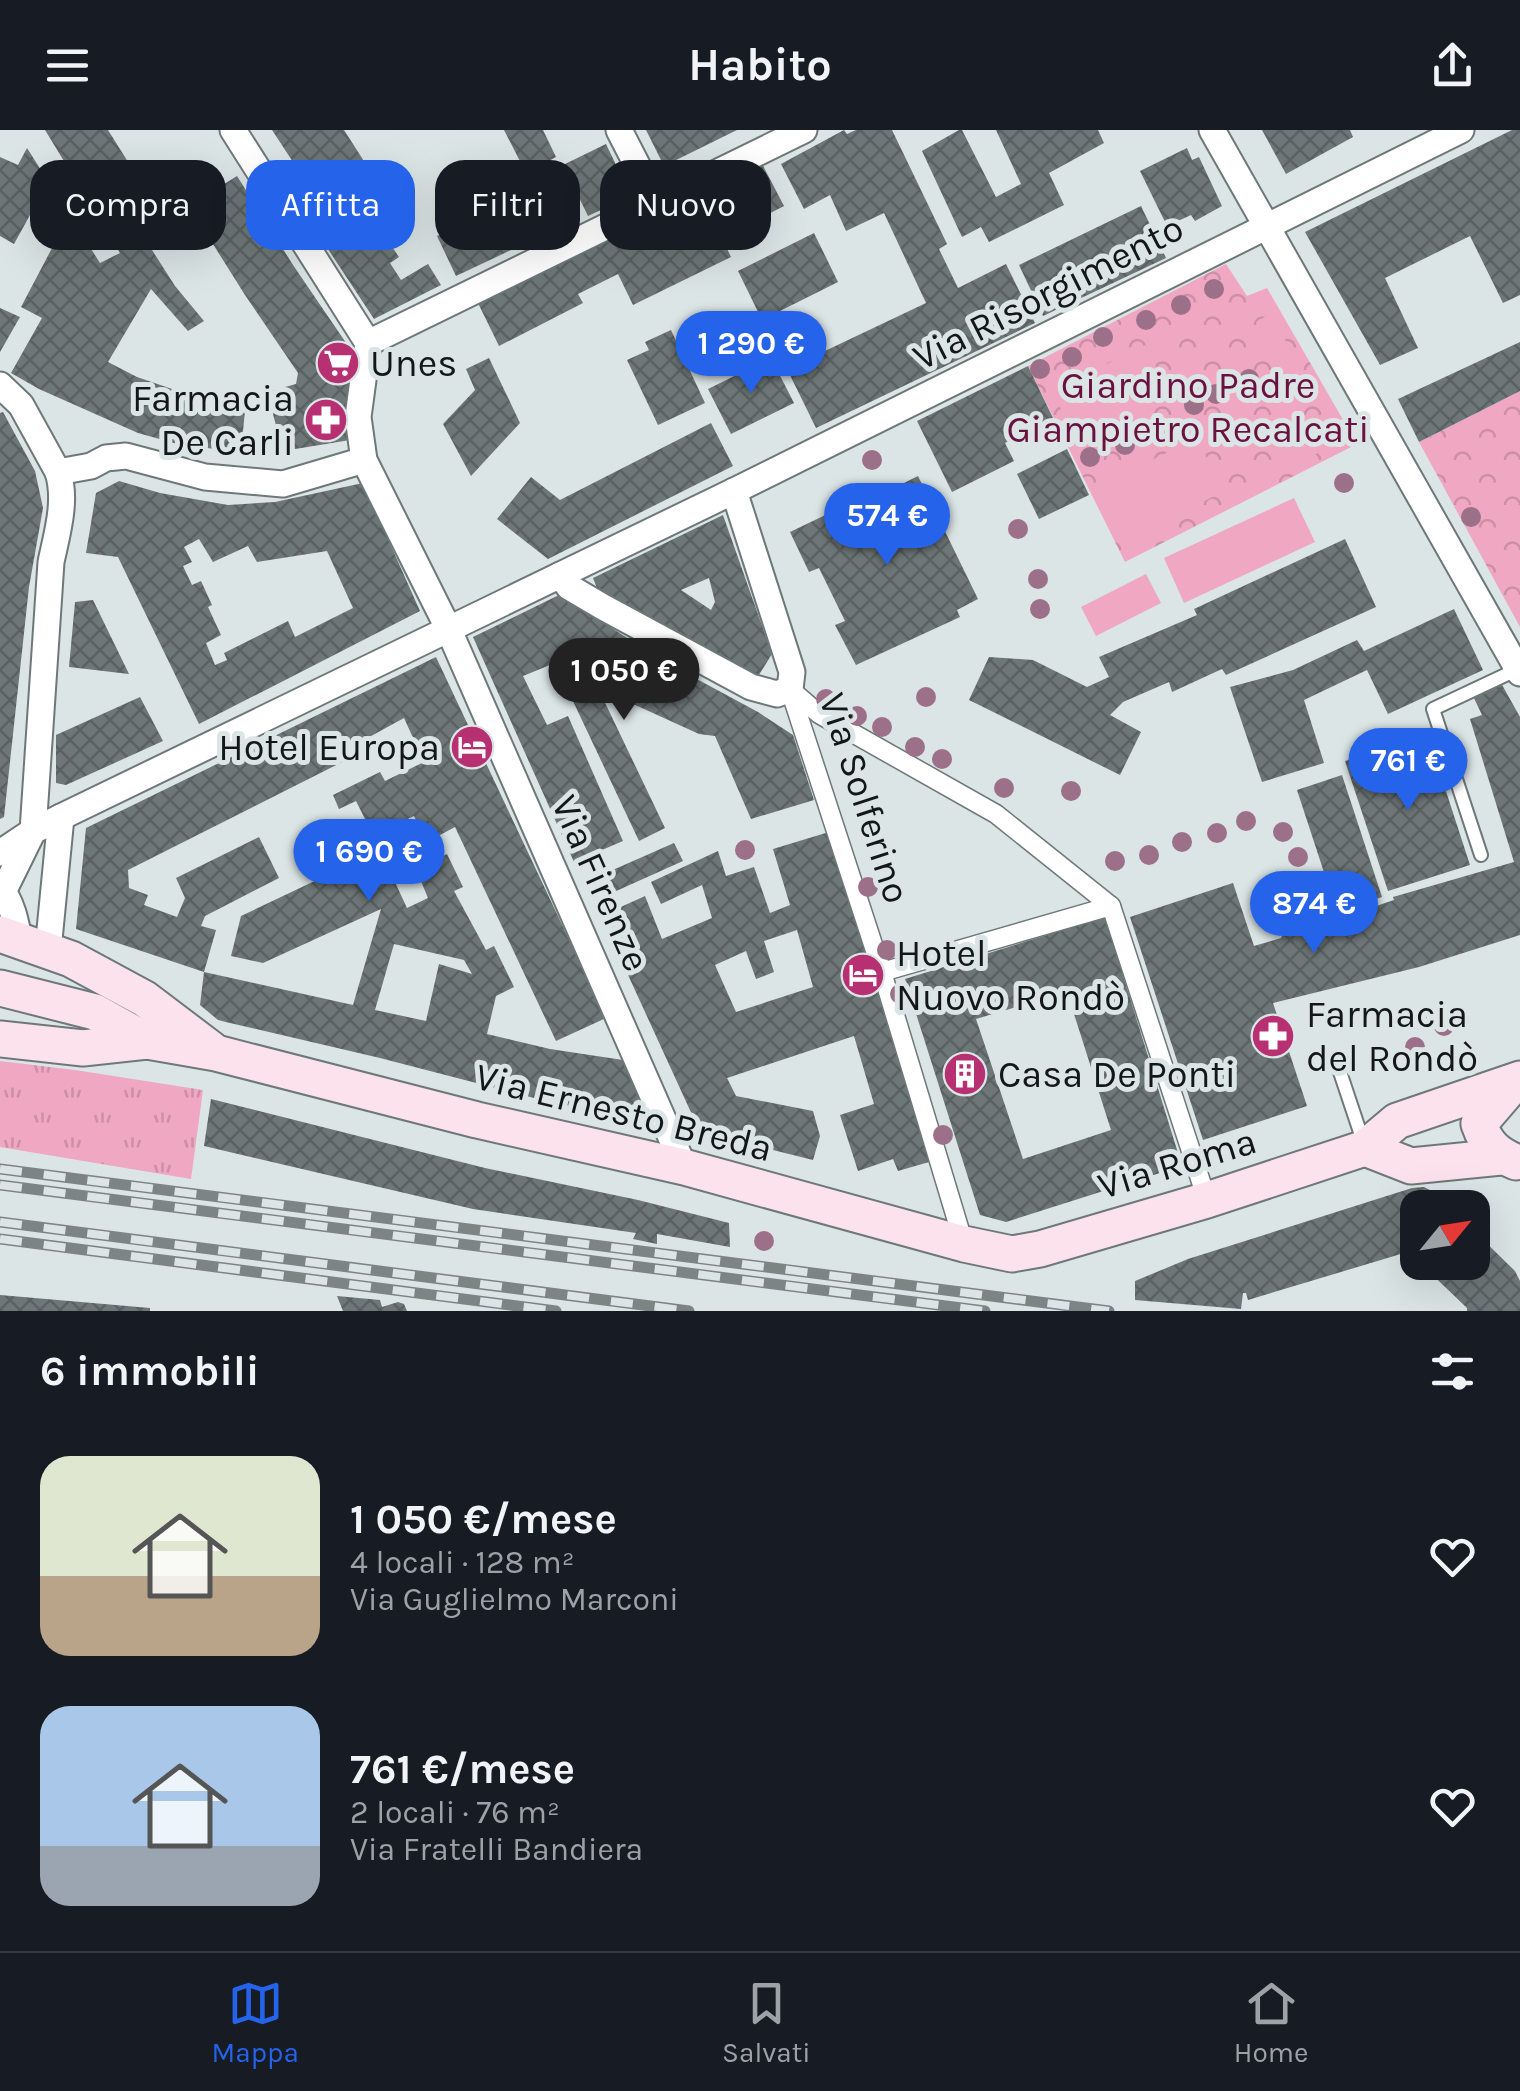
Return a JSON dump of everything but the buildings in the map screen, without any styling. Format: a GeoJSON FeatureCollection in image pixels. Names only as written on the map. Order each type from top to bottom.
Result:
{"type":"FeatureCollection","features":[{"type":"Feature","properties":{"kind":"main road"},"geometry":{"type":"LineString","coordinates":[[17,945],[76,962],[144,998],[216,1053]]}},
{"type":"Feature","properties":{"kind":"main road"},"geometry":{"type":"LineString","coordinates":[[0,988],[95,1012],[148,1041]]}},
{"type":"Feature","properties":{"kind":"main road"},"geometry":{"type":"LineString","coordinates":[[0,1038],[83,1048],[148,1041]]}},
{"type":"Feature","properties":{"kind":"main road","name":"Via Ernesto Breda"},"geometry":{"type":"LineString","coordinates":[[148,1041],[216,1053],[684,1168],[1012,1254]]}},
{"type":"Feature","properties":{"kind":"main road"},"geometry":{"type":"LineString","coordinates":[[1511,1160],[1485,1141],[1479,1124],[1518,1080]]}},
{"type":"Feature","properties":{"kind":"main road","name":"Via Roma"},"geometry":{"type":"LineString","coordinates":[[1012,1254],[1040,1250],[1207,1200],[1365,1148],[1397,1121],[1518,1080]]}},
{"type":"Feature","properties":{"kind":"main road"},"geometry":{"type":"LineString","coordinates":[[1365,1148],[1411,1166],[1511,1160]]}},
{"type":"Feature","properties":{"kind":"street"},"geometry":{"type":"LineString","coordinates":[[58,472],[126,456],[205,477],[283,484],[364,460],[358,418],[368,343],[233,130]]}},
{"type":"Feature","properties":{"kind":"street"},"geometry":{"type":"LineString","coordinates":[[619,130],[634,160]]}},
{"type":"Feature","properties":{"kind":"street"},"geometry":{"type":"LineString","coordinates":[[742,160],[804,130]]}},
{"type":"Feature","properties":{"kind":"street"},"geometry":{"type":"LineString","coordinates":[[1212,130],[1519,671]]}},
{"type":"Feature","properties":{"kind":"street","name":"Via Risorgimento"},"geometry":{"type":"LineString","coordinates":[[448,628],[734,491],[1462,130]]}},
{"type":"Feature","properties":{"kind":"street"},"geometry":{"type":"LineString","coordinates":[[368,343],[600,229]]}},
{"type":"Feature","properties":{"kind":"street"},"geometry":{"type":"LineString","coordinates":[[0,385],[20,405],[61,483],[59,526],[51,562],[34,831],[2,889],[14,914],[17,945]]}},
{"type":"Feature","properties":{"kind":"street","name":"Via Firenze"},"geometry":{"type":"LineString","coordinates":[[364,460],[448,628],[684,1168]]}},
{"type":"Feature","properties":{"kind":"street","name":"Via Solferino"},"geometry":{"type":"LineString","coordinates":[[734,491],[792,672],[790,689],[882,972],[964,1244]]}},
{"type":"Feature","properties":{"kind":"street"},"geometry":{"type":"LineString","coordinates":[[560,575],[602,607],[750,687],[776,694],[790,689],[819,714],[996,814],[1111,906],[1207,1200]]}},
{"type":"Feature","properties":{"kind":"street"},"geometry":{"type":"LineString","coordinates":[[0,853],[61,817],[448,628]]}},
{"type":"Feature","properties":{"kind":"street"},"geometry":{"type":"LineString","coordinates":[[17,945],[61,817]]}},
{"type":"Feature","properties":{"kind":"street"},"geometry":{"type":"LineString","coordinates":[[882,972],[1111,906]]}},
{"type":"Feature","properties":{"kind":"lane"},"geometry":{"type":"LineString","coordinates":[[1481,854],[1433,709],[1519,671]]}},
{"type":"Feature","properties":{"kind":"lane"},"geometry":{"type":"LineString","coordinates":[[1338,1066],[1365,1148]]}},
{"type":"Feature","properties":{"kind":"green space","name":"Giardino Padre Giampietro Recalcati"},"geometry":{"type":"Polygon","coordinates":[[[1226,264],[1247,296],[1267,288],[1357,444],[1125,562],[1028,366],[1226,264]]]}},
{"type":"Feature","properties":{"kind":"green space"},"geometry":{"type":"Polygon","coordinates":[[[1270,314],[1318,396],[1305,404],[1256,322],[1270,314]]]}},
{"type":"Feature","properties":{"kind":"green space"},"geometry":{"type":"Polygon","coordinates":[[[1145,345],[1172,399],[1078,445],[1052,391],[1145,345]]]}},
{"type":"Feature","properties":{"kind":"green space"},"geometry":{"type":"Polygon","coordinates":[[[1520,391],[1520,627],[1419,442],[1520,391]]]}},
{"type":"Feature","properties":{"kind":"green space"},"geometry":{"type":"Polygon","coordinates":[[[1329,427],[1337,442],[1261,486],[1253,471],[1329,427]]]}},
{"type":"Feature","properties":{"kind":"green space"},"geometry":{"type":"Polygon","coordinates":[[[1197,438],[1223,492],[1120,542],[1094,488],[1197,438]]]}},
{"type":"Feature","properties":{"kind":"green space"},"geometry":{"type":"Polygon","coordinates":[[[1294,498],[1315,542],[1184,603],[1164,558],[1294,498]]]}},
{"type":"Feature","properties":{"kind":"green space"},"geometry":{"type":"Polygon","coordinates":[[[1146,574],[1161,603],[1096,636],[1081,607],[1146,574]]]}},
{"type":"Feature","properties":{"kind":"green space"},"geometry":{"type":"Polygon","coordinates":[[[0,1061],[203,1090],[191,1179],[0,1147],[0,1061]]]}},
{"type":"Feature","properties":{"kind":"railway"},"geometry":{"type":"LineString","coordinates":[[0,1169],[1109,1311]]}},
{"type":"Feature","properties":{"kind":"railway"},"geometry":{"type":"LineString","coordinates":[[0,1185],[985,1311]]}},
{"type":"Feature","properties":{"kind":"railway"},"geometry":{"type":"LineString","coordinates":[[0,1222],[689,1311]]}},
{"type":"Feature","properties":{"kind":"railway"},"geometry":{"type":"LineString","coordinates":[[0,1239],[556,1311]]}},
{"type":"Feature","properties":{"kind":"place","name":"Unes"},"geometry":{"type":"Point","coordinates":[338,363]}},
{"type":"Feature","properties":{"kind":"place","name":"Farmacia De Carli"},"geometry":{"type":"Point","coordinates":[326,420]}},
{"type":"Feature","properties":{"kind":"place","name":"Hotel Europa"},"geometry":{"type":"Point","coordinates":[472,747]}},
{"type":"Feature","properties":{"kind":"place","name":"Hotel Nuovo Rondò"},"geometry":{"type":"Point","coordinates":[863,975]}},
{"type":"Feature","properties":{"kind":"place","name":"Farmacia del Rondò"},"geometry":{"type":"Point","coordinates":[1273,1036]}},
{"type":"Feature","properties":{"kind":"place","name":"Casa De Ponti"},"geometry":{"type":"Point","coordinates":[965,1074]}}]}
